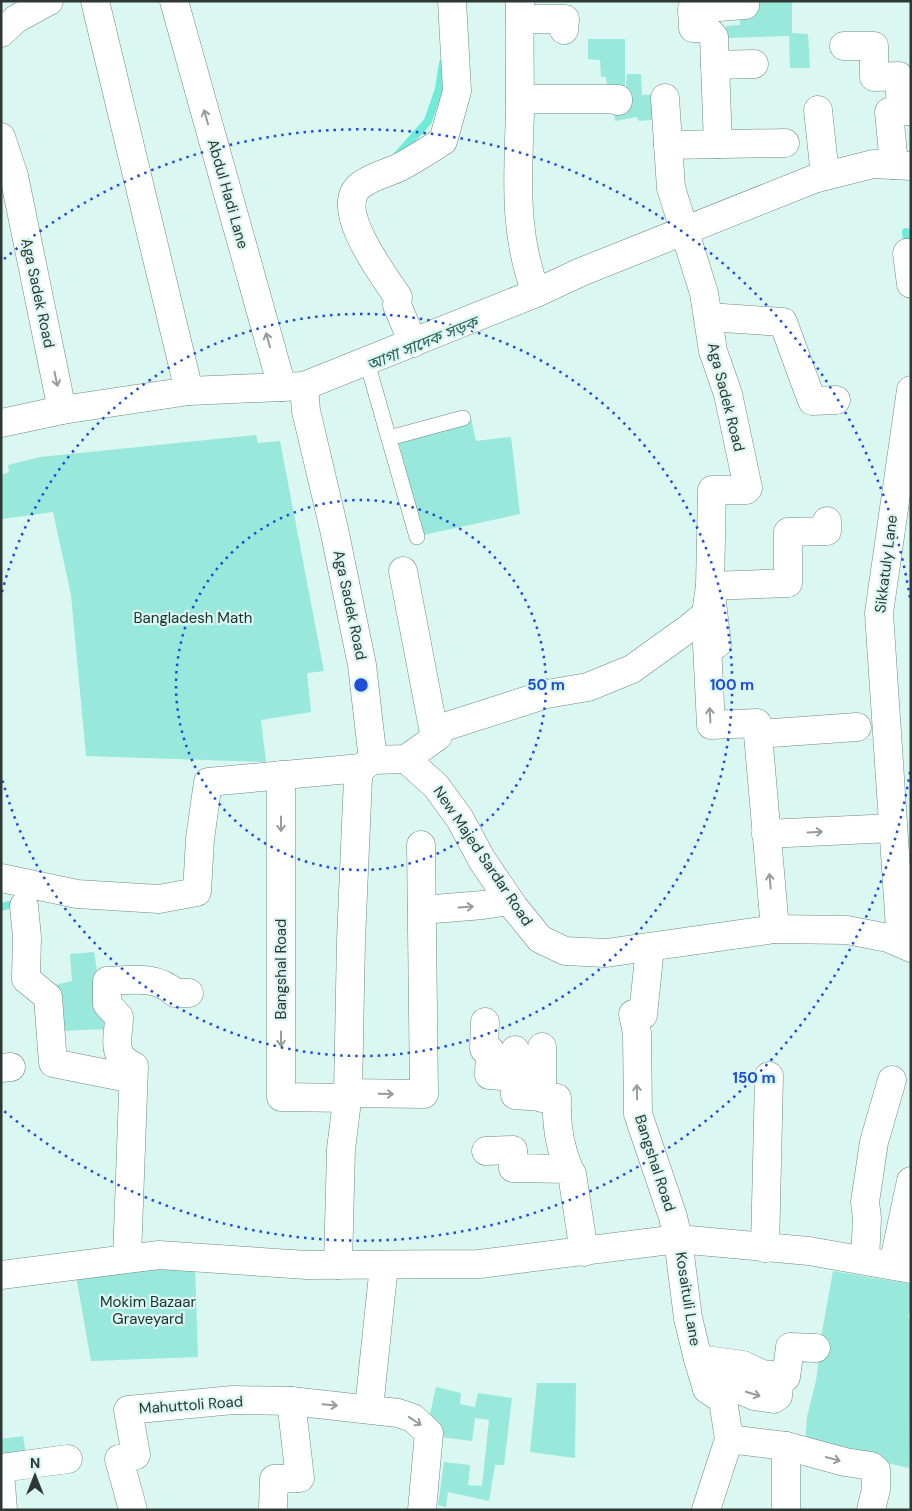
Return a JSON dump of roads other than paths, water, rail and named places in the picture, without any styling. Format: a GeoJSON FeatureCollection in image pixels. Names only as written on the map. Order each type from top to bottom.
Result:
{"type":"FeatureCollection","features":[{"type":"Feature","properties":{"kind":"street"},"geometry":{"type":"LineString","coordinates":[[5,22],[48,1]]}},
{"type":"Feature","properties":{"kind":"street"},"geometry":{"type":"LineString","coordinates":[[95,1],[189,391]]}},
{"type":"Feature","properties":{"kind":"street","name":"Abdul Hadi Lane"},"geometry":{"type":"LineString","coordinates":[[174,1],[293,387]]}},
{"type":"Feature","properties":{"kind":"street"},"geometry":{"type":"LineString","coordinates":[[413,343],[397,305],[398,297],[364,245],[354,218],[353,196],[360,185],[400,167],[443,141],[457,91],[452,1]]}},
{"type":"Feature","properties":{"kind":"street"},"geometry":{"type":"LineString","coordinates":[[718,144],[714,37],[706,28],[694,28],[692,9],[705,4],[745,5]]}},
{"type":"Feature","properties":{"kind":"street"},"geometry":{"type":"LineString","coordinates":[[536,294],[523,256],[519,231],[517,176],[520,99],[520,10],[565,19],[564,30]]}},
{"type":"Feature","properties":{"kind":"street"},"geometry":{"type":"LineString","coordinates":[[1,423],[62,410],[189,391],[293,387],[367,362],[536,294],[581,272],[825,176],[873,164],[902,165],[889,112],[906,99],[899,76],[874,77],[874,46],[844,46]]}},
{"type":"Feature","properties":{"kind":"street"},"geometry":{"type":"LineString","coordinates":[[715,65],[754,64]]}},
{"type":"Feature","properties":{"kind":"street","name":"Aga Sadek Road"},"geometry":{"type":"LineString","coordinates":[[406,759],[435,738],[441,728],[547,694],[588,687],[632,669],[706,614],[710,586],[712,490],[746,490],[748,488],[728,394],[714,350],[704,293],[671,188],[665,98]]}},
{"type":"Feature","properties":{"kind":"street"},"geometry":{"type":"LineString","coordinates":[[520,99],[618,99],[618,101]]}},
{"type":"Feature","properties":{"kind":"street"},"geometry":{"type":"LineString","coordinates":[[818,110],[825,176]]}},
{"type":"Feature","properties":{"kind":"street","name":"Aga Sadek Road"},"geometry":{"type":"LineString","coordinates":[[1,137],[14,176],[62,410]]}},
{"type":"Feature","properties":{"kind":"street"},"geometry":{"type":"LineString","coordinates":[[668,145],[785,143]]}},
{"type":"Feature","properties":{"kind":"street"},"geometry":{"type":"LineString","coordinates":[[908,246],[911,284]]}},
{"type":"Feature","properties":{"kind":"street"},"geometry":{"type":"LineString","coordinates":[[708,317],[783,322],[812,401],[836,400]]}},
{"type":"Feature","properties":{"kind":"street","name":"Aga Sadek Road"},"geometry":{"type":"LineString","coordinates":[[293,387],[308,420],[334,530],[362,665],[367,764]]}},
{"type":"Feature","properties":{"kind":"street","name":"Sikkatuly Lane"},"geometry":{"type":"LineString","coordinates":[[906,945],[893,828],[901,798],[879,613],[910,398]]}},
{"type":"Feature","properties":{"kind":"street"},"geometry":{"type":"LineString","coordinates":[[775,929],[757,723],[711,725],[707,644],[717,644],[710,586],[788,583],[788,532],[827,531],[827,521]]}},
{"type":"Feature","properties":{"kind":"street"},"geometry":{"type":"LineString","coordinates":[[403,571],[435,738]]}},
{"type":"Feature","properties":{"kind":"street"},"geometry":{"type":"LineString","coordinates":[[758,734],[857,727]]}},
{"type":"Feature","properties":{"kind":"street"},"geometry":{"type":"LineString","coordinates":[[1,878],[77,894],[160,899],[197,892],[200,839],[208,782],[406,759]]}},
{"type":"Feature","properties":{"kind":"street","name":"New Majed Sardar Road"},"geometry":{"type":"LineString","coordinates":[[406,759],[436,786],[460,819],[482,860],[509,900],[540,939],[565,951],[606,954],[775,929],[847,930],[906,945]]}},
{"type":"Feature","properties":{"kind":"street"},"geometry":{"type":"LineString","coordinates":[[338,1265],[341,1149],[348,1096],[351,940],[358,778],[367,764]]}},
{"type":"Feature","properties":{"kind":"street","name":"Bangshal Road"},"geometry":{"type":"LineString","coordinates":[[281,775],[281,1097],[424,1094],[422,910]]}},
{"type":"Feature","properties":{"kind":"street"},"geometry":{"type":"LineString","coordinates":[[766,834],[893,828]]}},
{"type":"Feature","properties":{"kind":"street"},"geometry":{"type":"LineString","coordinates":[[421,845],[422,910],[483,906],[509,900]]}},
{"type":"Feature","properties":{"kind":"street"},"geometry":{"type":"LineString","coordinates":[[77,894],[13,909],[27,937],[26,978],[48,997],[52,1063],[133,1080]]}},
{"type":"Feature","properties":{"kind":"street","name":"Bangshal Road"},"geometry":{"type":"LineString","coordinates":[[650,948],[643,1015],[633,1014],[637,1033],[638,1114],[666,1192],[678,1239]]}},
{"type":"Feature","properties":{"kind":"street"},"geometry":{"type":"LineString","coordinates":[[127,1258],[134,1066],[123,1060],[118,1053],[117,1031],[119,1017],[107,1004],[107,981],[142,979],[167,986],[175,993],[189,993]]}},
{"type":"Feature","properties":{"kind":"street"},"geometry":{"type":"LineString","coordinates":[[485,1022],[484,1049],[490,1050],[489,1075],[515,1077]]}},
{"type":"Feature","properties":{"kind":"street"},"geometry":{"type":"LineString","coordinates":[[542,1047],[542,1098]]}},
{"type":"Feature","properties":{"kind":"street"},"geometry":{"type":"LineString","coordinates":[[515,1050],[515,1095],[557,1098],[557,1123],[560,1146],[572,1174],[584,1252]]}},
{"type":"Feature","properties":{"kind":"street"},"geometry":{"type":"LineString","coordinates":[[765,1248],[769,1076]]}},
{"type":"Feature","properties":{"kind":"street"},"geometry":{"type":"LineString","coordinates":[[865,1260],[867,1218],[865,1202],[874,1142],[892,1080]]}},
{"type":"Feature","properties":{"kind":"street"},"geometry":{"type":"LineString","coordinates":[[486,1151],[513,1150],[513,1168],[569,1169]]}},
{"type":"Feature","properties":{"kind":"street"},"geometry":{"type":"LineString","coordinates":[[1,1274],[159,1255],[307,1265],[479,1264],[678,1239],[865,1260],[902,1267],[911,1181]]}},
{"type":"Feature","properties":{"kind":"street","name":"Kosaituli Lane"},"geometry":{"type":"LineString","coordinates":[[678,1239],[682,1286],[698,1359],[707,1388],[723,1400],[729,1439],[706,1510]]}},
{"type":"Feature","properties":{"kind":"street"},"geometry":{"type":"LineString","coordinates":[[384,1265],[369,1408],[413,1418],[429,1433],[422,1510]]}},
{"type":"Feature","properties":{"kind":"street"},"geometry":{"type":"LineString","coordinates":[[707,1388],[738,1388],[754,1396],[774,1399],[778,1396],[780,1376],[786,1377],[790,1347],[816,1348]]}},
{"type":"Feature","properties":{"kind":"street","name":"Kosaituli Lane"},"geometry":{"type":"LineString","coordinates":[[698,1359],[743,1365],[762,1374],[780,1376]]}},
{"type":"Feature","properties":{"kind":"street","name":"Mahuttoli Road"},"geometry":{"type":"LineString","coordinates":[[133,1510],[119,1459],[136,1455],[128,1410],[233,1400],[291,1401],[369,1408]]}},
{"type":"Feature","properties":{"kind":"street"},"geometry":{"type":"LineString","coordinates":[[273,1509],[274,1479],[300,1478],[291,1401]]}},
{"type":"Feature","properties":{"kind":"street"},"geometry":{"type":"LineString","coordinates":[[729,1439],[786,1446],[874,1468],[876,1489],[871,1510]]}},
{"type":"Feature","properties":{"kind":"street"},"geometry":{"type":"LineString","coordinates":[[786,1446],[786,1510]]}},
{"type":"Feature","properties":{"kind":"street"},"geometry":{"type":"LineString","coordinates":[[1,1468],[68,1459]]}},
{"type":"Feature","properties":{"kind":"street"},"geometry":{"type":"LineString","coordinates":[[1,1484],[3,1510]]}},
{"type":"Feature","properties":{"kind":"lane"},"geometry":{"type":"LineString","coordinates":[[367,362],[417,537]]}},
{"type":"Feature","properties":{"kind":"lane"},"geometry":{"type":"LineString","coordinates":[[389,438],[463,418]]}},
{"type":"Feature","properties":{"kind":"waterway"},"geometry":{"type":"LineString","coordinates":[[396,157],[428,121],[439,89],[443,63]]}},
{"type":"Feature","properties":{"kind":"waterway"},"geometry":{"type":"LineString","coordinates":[[906,232],[908,250]]}},
{"type":"Feature","properties":{"kind":"waterway"},"geometry":{"type":"LineString","coordinates":[[1,907],[20,902]]}},
{"type":"Feature","properties":{"kind":"water label","name":"আগা সাদেক সড়ক"},"geometry":{"type":"Point","coordinates":[422,343]}},
{"type":"Feature","properties":{"kind":"park label","name":"Bangladesh Math"},"geometry":{"type":"Point","coordinates":[193,618]}},
{"type":"Feature","properties":{"kind":"park label","name":"Mokim Bazaar Graveyard"},"geometry":{"type":"Point","coordinates":[148,1310]}}]}
